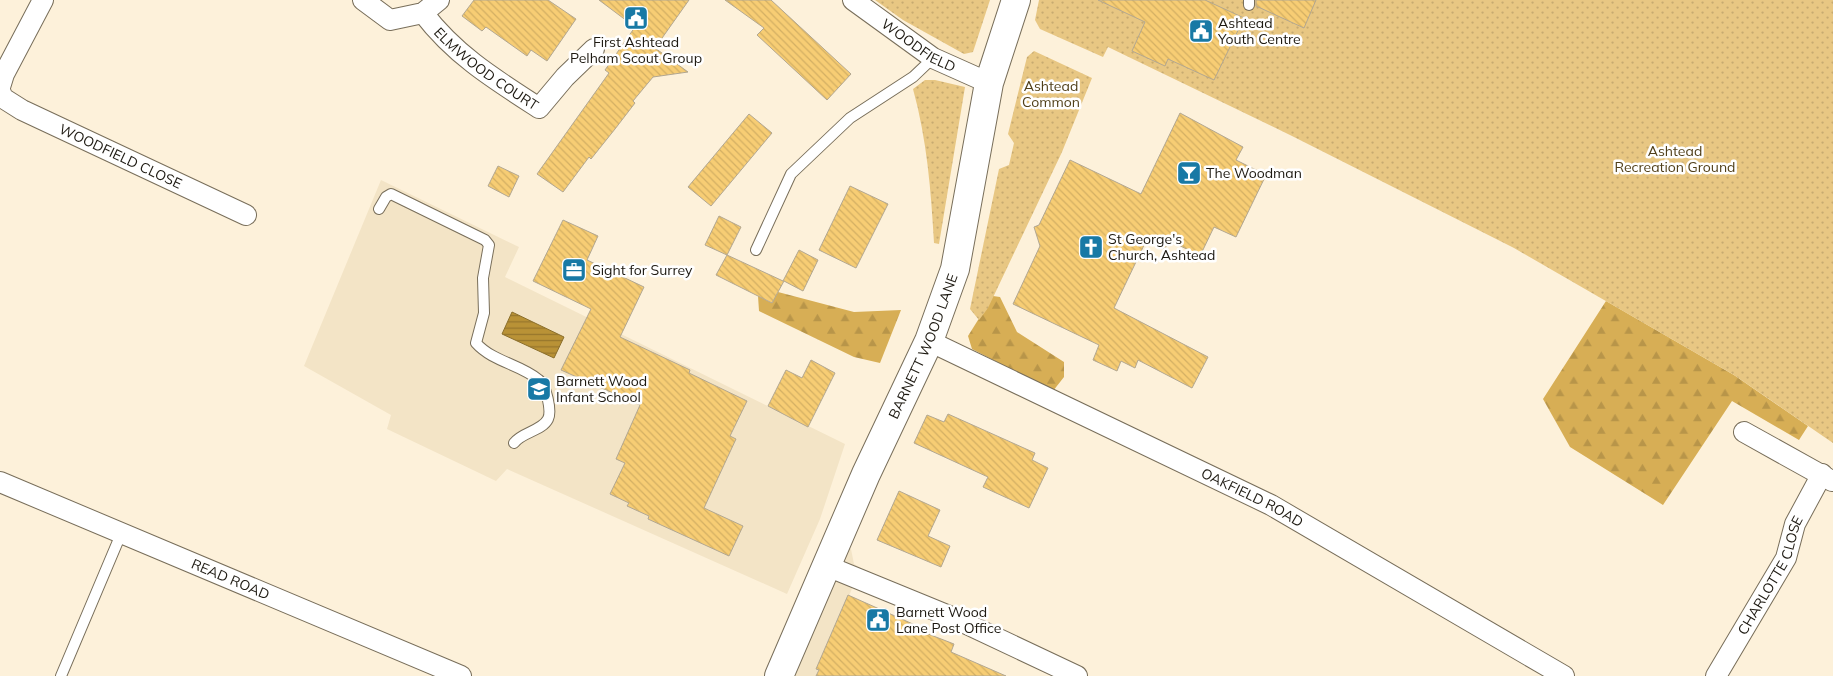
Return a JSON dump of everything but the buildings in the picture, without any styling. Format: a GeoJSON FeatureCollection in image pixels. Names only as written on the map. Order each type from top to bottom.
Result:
{"type":"FeatureCollection","features":[{"type":"Feature","properties":{"kind":"street"},"geometry":{"type":"LineString","coordinates":[[0,87],[4,74],[42,0]]}},
{"type":"Feature","properties":{"kind":"street"},"geometry":{"type":"LineString","coordinates":[[363,0],[390,20],[423,13],[439,0]]}},
{"type":"Feature","properties":{"kind":"street","name":"WOODFIELD"},"geometry":{"type":"LineString","coordinates":[[853,0],[933,58],[989,82]]}},
{"type":"Feature","properties":{"kind":"street","name":"BARNETT WOOD LANE"},"geometry":{"type":"LineString","coordinates":[[779,676],[866,474],[929,342],[955,269],[989,82],[1016,0]]}},
{"type":"Feature","properties":{"kind":"street","name":"ELMWOOD COURT"},"geometry":{"type":"LineString","coordinates":[[423,13],[441,37],[486,74],[539,108],[565,77],[594,49]]}},
{"type":"Feature","properties":{"kind":"street","name":"WOODFIELD CLOSE"},"geometry":{"type":"LineString","coordinates":[[0,91],[3,98],[22,110],[246,215]]}},
{"type":"Feature","properties":{"kind":"street","name":"OAKFIELD ROAD"},"geometry":{"type":"LineString","coordinates":[[929,342],[1271,505],[1564,676]]}},
{"type":"Feature","properties":{"kind":"street","name":"CHARLOTTE CLOSE"},"geometry":{"type":"LineString","coordinates":[[1716,676],[1786,558],[1795,524],[1827,478],[1744,432]]}},
{"type":"Feature","properties":{"kind":"street","name":"READ ROAD"},"geometry":{"type":"LineString","coordinates":[[0,482],[460,676]]}},
{"type":"Feature","properties":{"kind":"street"},"geometry":{"type":"LineString","coordinates":[[827,566],[954,618],[1077,676]]}},
{"type":"Feature","properties":{"kind":"lane"},"geometry":{"type":"LineString","coordinates":[[756,250],[791,174],[850,118],[913,77],[933,58]]}},
{"type":"Feature","properties":{"kind":"lane"},"geometry":{"type":"LineString","coordinates":[[378,209],[386,197],[391,194],[485,240],[489,245],[483,278],[484,313],[476,343],[490,356],[540,380],[549,400],[549,418],[544,424],[514,442]]}},
{"type":"Feature","properties":{"kind":"lane"},"geometry":{"type":"LineString","coordinates":[[61,676],[121,534]]}},
{"type":"Feature","properties":{"kind":"shaded area","name":"Barnett Wood Infant School"},"geometry":{"type":"Polygon","coordinates":[[[381,180],[519,247],[505,277],[845,444],[820,519],[787,594],[507,469],[496,481],[387,429],[391,415],[304,366],[381,180]]]}},
{"type":"Feature","properties":{"kind":"shaded area"},"geometry":{"type":"Polygon","coordinates":[[[512,312],[564,337],[554,358],[502,334],[512,312]]]}},
{"type":"Feature","properties":{"kind":"shaded area"},"geometry":{"type":"Polygon","coordinates":[[[825,539],[851,549],[854,564],[861,568],[817,669],[819,670],[816,676],[768,676],[825,539]]]}},
{"type":"Feature","properties":{"kind":"green space"},"geometry":{"type":"Polygon","coordinates":[[[875,0],[990,0],[973,52],[964,54],[903,20],[875,0]]]}},
{"type":"Feature","properties":{"kind":"green space","name":"Ashtead Recreation Ground"},"geometry":{"type":"Polygon","coordinates":[[[1039,0],[1833,0],[1833,443],[1734,375],[1514,248],[1292,136],[1108,47],[1103,57],[1040,29],[1035,20],[1039,0]]]}},
{"type":"Feature","properties":{"kind":"green space","name":"Ashtead Common"},"geometry":{"type":"Polygon","coordinates":[[[1034,51],[1092,78],[1062,152],[988,308],[979,320],[970,309],[999,169],[1009,165],[1014,143],[1008,134],[1027,57],[1034,51]]]}},
{"type":"Feature","properties":{"kind":"green space"},"geometry":{"type":"Polygon","coordinates":[[[925,80],[935,80],[965,87],[939,244],[934,243],[928,165],[913,89],[925,80]]]}},
{"type":"Feature","properties":{"kind":"green space"},"geometry":{"type":"Polygon","coordinates":[[[778,292],[854,312],[901,310],[880,363],[854,357],[759,311],[758,296],[772,303],[778,292]]]}},
{"type":"Feature","properties":{"kind":"green space"},"geometry":{"type":"Polygon","coordinates":[[[993,296],[1000,297],[1017,332],[1064,362],[1064,377],[1053,391],[972,349],[968,336],[993,296]]]}},
{"type":"Feature","properties":{"kind":"green space"},"geometry":{"type":"Polygon","coordinates":[[[1606,301],[1734,375],[1808,426],[1799,440],[1732,401],[1663,505],[1570,447],[1543,399],[1606,301]]]}},
{"type":"Feature","properties":{"kind":"place","name":"First Ashtead Pelham Scout Group"},"geometry":{"type":"Point","coordinates":[636,18]}},
{"type":"Feature","properties":{"kind":"place","name":"Ashtead Youth Centre"},"geometry":{"type":"Point","coordinates":[1201,31]}},
{"type":"Feature","properties":{"kind":"place","name":"The Woodman"},"geometry":{"type":"Point","coordinates":[1189,173]}},
{"type":"Feature","properties":{"kind":"place","name":"St George's Church, Ashtead"},"geometry":{"type":"Point","coordinates":[1091,247]}},
{"type":"Feature","properties":{"kind":"place","name":"Sight for Surrey"},"geometry":{"type":"Point","coordinates":[574,270]}},
{"type":"Feature","properties":{"kind":"place","name":"Barnett Wood Infant School"},"geometry":{"type":"Point","coordinates":[539,389]}},
{"type":"Feature","properties":{"kind":"place","name":"Barnett Wood Lane Post Office"},"geometry":{"type":"Point","coordinates":[878,620]}}]}
